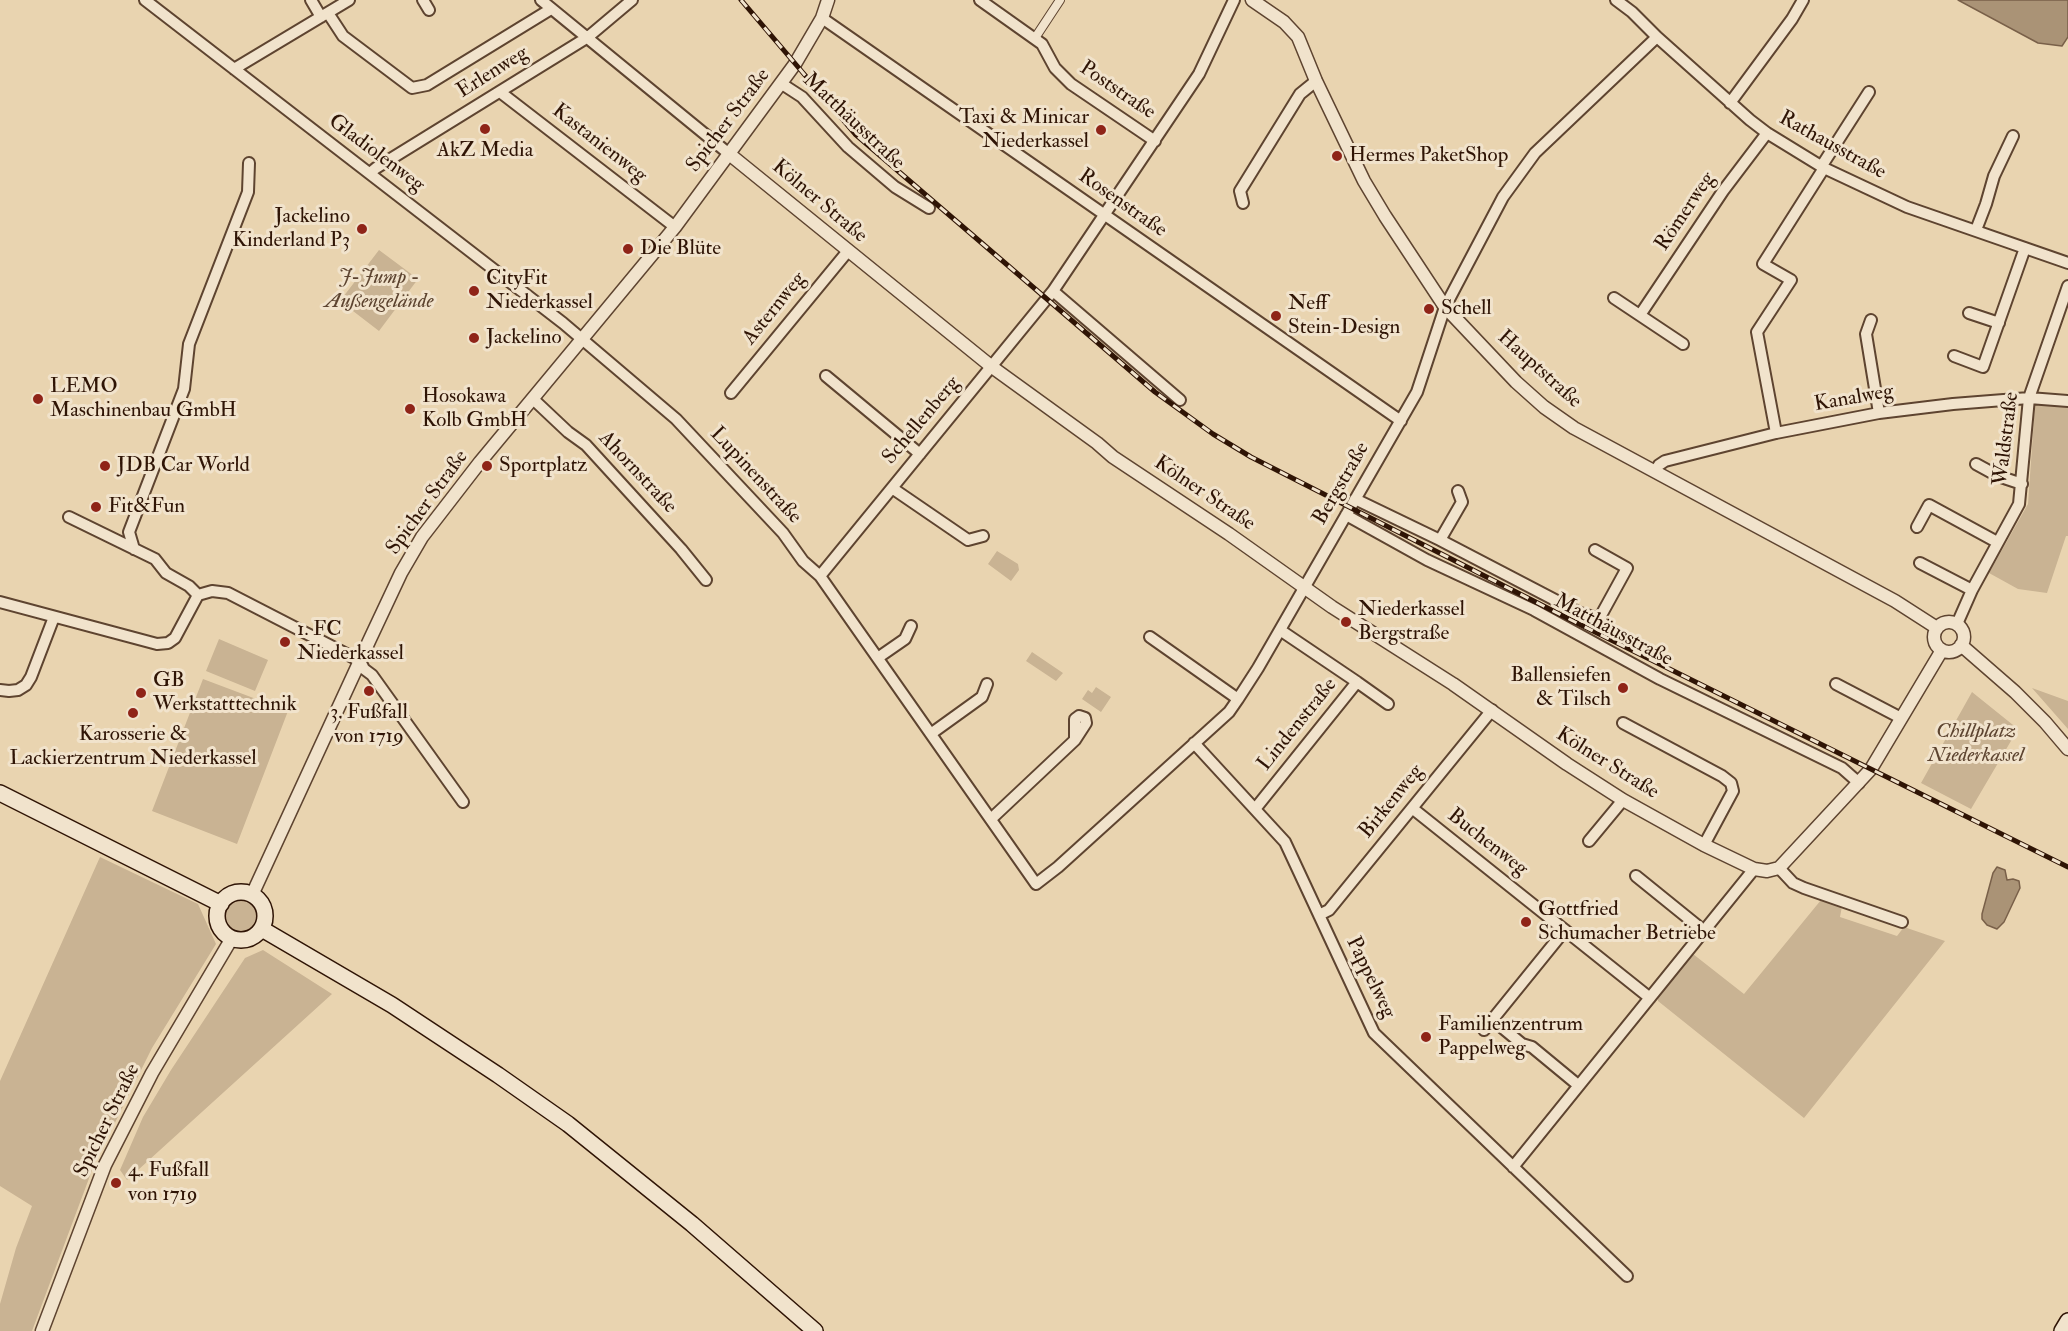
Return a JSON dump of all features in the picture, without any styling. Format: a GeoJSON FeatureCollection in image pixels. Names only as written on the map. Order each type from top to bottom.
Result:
{"type":"FeatureCollection","features":[{"type":"Feature","properties":{"kind":"main road"},"geometry":{"type":"LineString","coordinates":[[0,793],[221,904]]}},
{"type":"Feature","properties":{"kind":"main road"},"geometry":{"type":"LineString","coordinates":[[238,892],[252,895],[263,906],[265,921],[262,929],[252,938],[238,940],[231,938],[225,934],[218,919],[221,904],[238,892]]}},
{"type":"Feature","properties":{"kind":"main road"},"geometry":{"type":"LineString","coordinates":[[262,929],[392,1005],[568,1124],[692,1224],[815,1331]]}},
{"type":"Feature","properties":{"kind":"main road"},"geometry":{"type":"LineString","coordinates":[[2062,1331],[2068,1322]]}},
{"type":"Feature","properties":{"kind":"street","name":"Gladiolenweg"},"geometry":{"type":"LineString","coordinates":[[145,0],[582,339]]}},
{"type":"Feature","properties":{"kind":"street"},"geometry":{"type":"LineString","coordinates":[[311,0],[343,36],[412,88],[427,86],[551,9]]}},
{"type":"Feature","properties":{"kind":"street"},"geometry":{"type":"LineString","coordinates":[[234,69],[349,0]]}},
{"type":"Feature","properties":{"kind":"street","name":"Kölner Straße"},"geometry":{"type":"LineString","coordinates":[[541,0],[992,367],[1113,457],[1229,534],[1332,607],[1491,710],[1567,764],[1623,800],[1704,845],[1754,869],[1767,871],[1779,868]]}},
{"type":"Feature","properties":{"kind":"street","name":"Erlenweg"},"geometry":{"type":"LineString","coordinates":[[370,173],[588,38],[632,0]]}},
{"type":"Feature","properties":{"kind":"street","name":"Spicher Straße"},"geometry":{"type":"LineString","coordinates":[[252,895],[401,573],[422,537],[480,462],[675,227],[728,153],[782,84],[804,51],[822,18],[828,0]]}},
{"type":"Feature","properties":{"kind":"street","name":"Poststraße"},"geometry":{"type":"LineString","coordinates":[[980,0],[1042,44],[1061,76],[1155,141]]}},
{"type":"Feature","properties":{"kind":"street"},"geometry":{"type":"LineString","coordinates":[[1035,38],[1060,0]]}},
{"type":"Feature","properties":{"kind":"street","name":"Schellenberg"},"geometry":{"type":"LineString","coordinates":[[820,576],[1053,291],[1199,74],[1234,0]]}},
{"type":"Feature","properties":{"kind":"street","name":"Hauptstraße"},"geometry":{"type":"LineString","coordinates":[[1252,0],[1284,22],[1298,37],[1316,81],[1364,181],[1445,307],[1516,382],[1544,407],[1574,428],[1896,601],[1937,628]]}},
{"type":"Feature","properties":{"kind":"street","name":"Rathausstraße"},"geometry":{"type":"LineString","coordinates":[[1616,0],[1767,134],[1822,167],[1907,207],[2068,262]]}},
{"type":"Feature","properties":{"kind":"street"},"geometry":{"type":"LineString","coordinates":[[1730,103],[1792,19],[1803,0]]}},
{"type":"Feature","properties":{"kind":"street","name":"Rosenstraße"},"geometry":{"type":"LineString","coordinates":[[822,18],[1401,421]]}},
{"type":"Feature","properties":{"kind":"street","name":"Bergstraße"},"geometry":{"type":"LineString","coordinates":[[1013,850],[1036,884],[1058,867],[1228,712],[1258,668],[1417,392],[1445,307],[1503,197],[1535,153],[1657,37]]}},
{"type":"Feature","properties":{"kind":"street"},"geometry":{"type":"LineString","coordinates":[[1243,203],[1240,191],[1300,94],[1316,81]]}},
{"type":"Feature","properties":{"kind":"street","name":"Matthäusstraße"},"geometry":{"type":"LineString","coordinates":[[782,84],[802,97],[848,147],[895,187],[929,208]]}},
{"type":"Feature","properties":{"kind":"street","name":"Kastanienweg"},"geometry":{"type":"LineString","coordinates":[[500,92],[675,227]]}},
{"type":"Feature","properties":{"kind":"street"},"geometry":{"type":"LineString","coordinates":[[1776,433],[1758,332],[1791,279],[1763,264],[1869,92]]}},
{"type":"Feature","properties":{"kind":"street","name":"Römerweg"},"geometry":{"type":"LineString","coordinates":[[1640,315],[1723,191],[1767,134]]}},
{"type":"Feature","properties":{"kind":"street"},"geometry":{"type":"LineString","coordinates":[[1976,230],[1994,176],[2013,136]]}},
{"type":"Feature","properties":{"kind":"street"},"geometry":{"type":"LineString","coordinates":[[134,549],[129,532],[184,389],[189,344],[248,192],[249,163]]}},
{"type":"Feature","properties":{"kind":"street"},"geometry":{"type":"LineString","coordinates":[[1954,356],[1983,367],[2025,248]]}},
{"type":"Feature","properties":{"kind":"street","name":"Asternweg"},"geometry":{"type":"LineString","coordinates":[[731,393],[848,251]]}},
{"type":"Feature","properties":{"kind":"street","name":"Waldstraße"},"geometry":{"type":"LineString","coordinates":[[1957,624],[1972,590],[2019,504],[2029,398],[2068,286]]}},
{"type":"Feature","properties":{"kind":"street"},"geometry":{"type":"LineString","coordinates":[[1053,291],[1180,400]]}},
{"type":"Feature","properties":{"kind":"street"},"geometry":{"type":"LineString","coordinates":[[1614,298],[1683,344]]}},
{"type":"Feature","properties":{"kind":"street"},"geometry":{"type":"LineString","coordinates":[[1969,313],[1999,323]]}},
{"type":"Feature","properties":{"kind":"street"},"geometry":{"type":"LineString","coordinates":[[1871,320],[1866,334],[1880,413]]}},
{"type":"Feature","properties":{"kind":"street","name":"Lupinenstraße"},"geometry":{"type":"LineString","coordinates":[[582,339],[676,419],[783,533],[802,561],[820,576],[1013,850]]}},
{"type":"Feature","properties":{"kind":"street"},"geometry":{"type":"LineString","coordinates":[[826,376],[920,454]]}},
{"type":"Feature","properties":{"kind":"street","name":"Kanalweg"},"geometry":{"type":"LineString","coordinates":[[1655,471],[1665,461],[1776,433],[1880,413],[2029,398],[2068,401]]}},
{"type":"Feature","properties":{"kind":"street","name":"Ahornstraße"},"geometry":{"type":"LineString","coordinates":[[533,399],[568,432],[586,445],[650,513],[706,580]]}},
{"type":"Feature","properties":{"kind":"street"},"geometry":{"type":"LineString","coordinates":[[1976,464],[1998,476],[2022,484]]}},
{"type":"Feature","properties":{"kind":"street"},"geometry":{"type":"LineString","coordinates":[[892,488],[968,540],[983,536]]}},
{"type":"Feature","properties":{"kind":"street"},"geometry":{"type":"LineString","coordinates":[[1440,540],[1462,502],[1458,491]]}},
{"type":"Feature","properties":{"kind":"street"},"geometry":{"type":"LineString","coordinates":[[1355,499],[1440,540],[1529,588],[1580,613],[1599,619],[1627,568],[1595,550]]}},
{"type":"Feature","properties":{"kind":"street"},"geometry":{"type":"LineString","coordinates":[[1917,527],[1929,505],[1997,542]]}},
{"type":"Feature","properties":{"kind":"street","name":"Matthäusstraße"},"geometry":{"type":"LineString","coordinates":[[1346,515],[1426,560],[1534,610],[1670,684],[1842,768],[1859,783]]}},
{"type":"Feature","properties":{"kind":"street"},"geometry":{"type":"LineString","coordinates":[[69,517],[155,559],[166,573],[189,586],[198,595]]}},
{"type":"Feature","properties":{"kind":"street"},"geometry":{"type":"LineString","coordinates":[[1920,563],[1972,590]]}},
{"type":"Feature","properties":{"kind":"street"},"geometry":{"type":"LineString","coordinates":[[0,602],[157,644],[168,643],[175,638],[198,595],[212,591],[228,593],[360,661],[463,802]]}},
{"type":"Feature","properties":{"kind":"street"},"geometry":{"type":"LineString","coordinates":[[0,690],[18,690],[26,685],[54,617]]}},
{"type":"Feature","properties":{"kind":"street"},"geometry":{"type":"LineString","coordinates":[[1947,622],[1957,624],[1964,634],[1961,645],[1953,651],[1942,650],[1934,638],[1937,628],[1947,622]]}},
{"type":"Feature","properties":{"kind":"street"},"geometry":{"type":"LineString","coordinates":[[879,657],[905,639],[911,626]]}},
{"type":"Feature","properties":{"kind":"street","name":"Lindenstraße"},"geometry":{"type":"LineString","coordinates":[[1255,809],[1357,682],[1280,630]]}},
{"type":"Feature","properties":{"kind":"street"},"geometry":{"type":"LineString","coordinates":[[1150,637],[1238,699]]}},
{"type":"Feature","properties":{"kind":"street"},"geometry":{"type":"LineString","coordinates":[[1961,645],[2015,692],[2068,749]]}},
{"type":"Feature","properties":{"kind":"street"},"geometry":{"type":"LineString","coordinates":[[1902,922],[1804,888],[1793,883],[1779,868],[1871,770],[1942,650]]}},
{"type":"Feature","properties":{"kind":"street"},"geometry":{"type":"LineString","coordinates":[[1357,682],[1389,704]]}},
{"type":"Feature","properties":{"kind":"street"},"geometry":{"type":"LineString","coordinates":[[932,732],[982,697],[987,684]]}},
{"type":"Feature","properties":{"kind":"street"},"geometry":{"type":"LineString","coordinates":[[1836,684],[1900,718]]}},
{"type":"Feature","properties":{"kind":"street","name":"Birkenweg"},"geometry":{"type":"LineString","coordinates":[[1319,915],[1329,910],[1491,710]]}},
{"type":"Feature","properties":{"kind":"street"},"geometry":{"type":"LineString","coordinates":[[1623,723],[1731,783],[1733,791],[1704,845]]}},
{"type":"Feature","properties":{"kind":"street"},"geometry":{"type":"LineString","coordinates":[[991,819],[1075,740]]}},
{"type":"Feature","properties":{"kind":"street","name":"Pappelweg"},"geometry":{"type":"LineString","coordinates":[[1194,743],[1285,842],[1374,1033],[1627,1276]]}},
{"type":"Feature","properties":{"kind":"street"},"geometry":{"type":"LineString","coordinates":[[1589,841],[1623,800]]}},
{"type":"Feature","properties":{"kind":"street","name":"Buchenweg"},"geometry":{"type":"LineString","coordinates":[[1412,808],[1650,998]]}},
{"type":"Feature","properties":{"kind":"street"},"geometry":{"type":"LineString","coordinates":[[1513,1167],[1754,869]]}},
{"type":"Feature","properties":{"kind":"street"},"geometry":{"type":"LineString","coordinates":[[1636,876],[1704,931]]}},
{"type":"Feature","properties":{"kind":"street"},"geometry":{"type":"LineString","coordinates":[[1484,1030],[1565,930]]}},
{"type":"Feature","properties":{"kind":"street","name":"Spicher Straße"},"geometry":{"type":"LineString","coordinates":[[42,1331],[105,1165],[152,1073],[231,938]]}},
{"type":"Feature","properties":{"kind":"street"},"geometry":{"type":"LineString","coordinates":[[1493,1020],[1522,1044],[1532,1047],[1578,1084]]}},
{"type":"Feature","properties":{"kind":"green space","name":"J-Jump - Außengelände"},"geometry":{"type":"Polygon","coordinates":[[[379,250],[418,279],[379,331],[340,301],[379,250]]]}},
{"type":"Feature","properties":{"kind":"green space"},"geometry":{"type":"Polygon","coordinates":[[[2035,404],[2068,406],[2068,536],[2066,536],[2047,593],[2018,589],[1989,573],[2028,504],[2035,404]]]}},
{"type":"Feature","properties":{"kind":"green space"},"geometry":{"type":"Polygon","coordinates":[[[997,551],[1018,564],[1019,570],[1011,581],[988,564],[997,551]]]}},
{"type":"Feature","properties":{"kind":"green space"},"geometry":{"type":"Polygon","coordinates":[[[219,639],[268,660],[255,691],[206,671],[219,639]]]}},
{"type":"Feature","properties":{"kind":"green space"},"geometry":{"type":"Polygon","coordinates":[[[1032,652],[1063,673],[1056,681],[1026,661],[1032,652]]]}},
{"type":"Feature","properties":{"kind":"green space"},"geometry":{"type":"Polygon","coordinates":[[[203,679],[288,711],[237,844],[152,811],[203,679]]]}},
{"type":"Feature","properties":{"kind":"green space"},"geometry":{"type":"Polygon","coordinates":[[[1096,687],[1111,697],[1101,712],[1082,699],[1088,690],[1092,693],[1096,687]]]}},
{"type":"Feature","properties":{"kind":"green space"},"geometry":{"type":"Polygon","coordinates":[[[2032,688],[2068,701],[2068,729],[2032,688]]]}},
{"type":"Feature","properties":{"kind":"green space","name":"Chillplatz Niederkassel"},"geometry":{"type":"Polygon","coordinates":[[[1972,692],[2018,729],[1971,809],[1921,783],[1972,692]]]}},
{"type":"Feature","properties":{"kind":"green space"},"geometry":{"type":"Polygon","coordinates":[[[100,857],[198,904],[216,944],[152,1048],[94,1165],[32,1331],[0,1331],[0,1304],[16,1248],[32,1206],[0,1186],[0,1081],[100,857]]]}},
{"type":"Feature","properties":{"kind":"green space"},"geometry":{"type":"Polygon","coordinates":[[[241,897],[255,902],[260,916],[255,930],[241,935],[227,930],[222,916],[227,902],[241,897]]]}},
{"type":"Feature","properties":{"kind":"green space"},"geometry":{"type":"Polygon","coordinates":[[[1821,900],[1842,906],[1840,917],[1897,936],[1904,927],[1945,941],[1804,1118],[1658,1001],[1658,997],[1693,954],[1744,994],[1821,900]]]}},
{"type":"Feature","properties":{"kind":"green space"},"geometry":{"type":"Polygon","coordinates":[[[263,950],[332,994],[127,1180],[120,1170],[143,1117],[171,1070],[245,958],[263,950]]]}},
{"type":"Feature","properties":{"kind":"shaded area"},"geometry":{"type":"Polygon","coordinates":[[[1958,0],[2068,0],[2068,37],[2062,46],[2038,43],[1958,0]]]}},
{"type":"Feature","properties":{"kind":"shaded area"},"geometry":{"type":"Polygon","coordinates":[[[1997,867],[2005,870],[2007,880],[2019,881],[2020,888],[2004,922],[1997,929],[1987,925],[1982,919],[1982,914],[1993,873],[1997,867]]]}},
{"type":"Feature","properties":{"kind":"railway"},"geometry":{"type":"LineString","coordinates":[[741,0],[855,134],[1155,392],[1213,434],[1251,457],[1575,622],[2068,867]]}},
{"type":"Feature","properties":{"kind":"place","name":"AkZ Media"},"geometry":{"type":"Point","coordinates":[485,129]}},
{"type":"Feature","properties":{"kind":"place","name":"Taxi & Minicar Niederkassel"},"geometry":{"type":"Point","coordinates":[1101,130]}},
{"type":"Feature","properties":{"kind":"place","name":"Hermes PaketShop"},"geometry":{"type":"Point","coordinates":[1337,156]}},
{"type":"Feature","properties":{"kind":"place","name":"Jackelino Kinderland P3"},"geometry":{"type":"Point","coordinates":[362,229]}},
{"type":"Feature","properties":{"kind":"place","name":"Die Blüte"},"geometry":{"type":"Point","coordinates":[628,249]}},
{"type":"Feature","properties":{"kind":"place","name":"CityFit Niederkassel"},"geometry":{"type":"Point","coordinates":[474,291]}},
{"type":"Feature","properties":{"kind":"place","name":"Schell"},"geometry":{"type":"Point","coordinates":[1429,309]}},
{"type":"Feature","properties":{"kind":"place","name":"Neff Stein-Design"},"geometry":{"type":"Point","coordinates":[1276,316]}},
{"type":"Feature","properties":{"kind":"place","name":"Jackelino"},"geometry":{"type":"Point","coordinates":[474,338]}},
{"type":"Feature","properties":{"kind":"place","name":"LEMO Maschinenbau GmbH"},"geometry":{"type":"Point","coordinates":[38,399]}},
{"type":"Feature","properties":{"kind":"place","name":"Hosokawa Kolb GmbH"},"geometry":{"type":"Point","coordinates":[410,409]}},
{"type":"Feature","properties":{"kind":"place","name":"JDB Car World"},"geometry":{"type":"Point","coordinates":[105,466]}},
{"type":"Feature","properties":{"kind":"place","name":"Sportplatz"},"geometry":{"type":"Point","coordinates":[487,466]}},
{"type":"Feature","properties":{"kind":"place","name":"Fit&Fun"},"geometry":{"type":"Point","coordinates":[96,507]}},
{"type":"Feature","properties":{"kind":"place","name":"Niederkassel Bergstraße"},"geometry":{"type":"Point","coordinates":[1346,622]}},
{"type":"Feature","properties":{"kind":"place","name":"1. FC Niederkassel"},"geometry":{"type":"Point","coordinates":[285,642]}},
{"type":"Feature","properties":{"kind":"place","name":"Ballensiefen & Tilsch"},"geometry":{"type":"Point","coordinates":[1623,688]}},
{"type":"Feature","properties":{"kind":"place","name":"3. Fußfall von 1719"},"geometry":{"type":"Point","coordinates":[369,691]}},
{"type":"Feature","properties":{"kind":"place","name":"GB Werkstatttechnik"},"geometry":{"type":"Point","coordinates":[141,693]}},
{"type":"Feature","properties":{"kind":"place","name":"Karosserie & Lackierzentrum Niederkassel"},"geometry":{"type":"Point","coordinates":[133,713]}},
{"type":"Feature","properties":{"kind":"place","name":"Gottfried Schumacher Betriebe"},"geometry":{"type":"Point","coordinates":[1526,922]}},
{"type":"Feature","properties":{"kind":"place","name":"Familienzentrum Pappelweg"},"geometry":{"type":"Point","coordinates":[1426,1037]}},
{"type":"Feature","properties":{"kind":"place","name":"4. Fußfall von 1719"},"geometry":{"type":"Point","coordinates":[116,1183]}}]}
